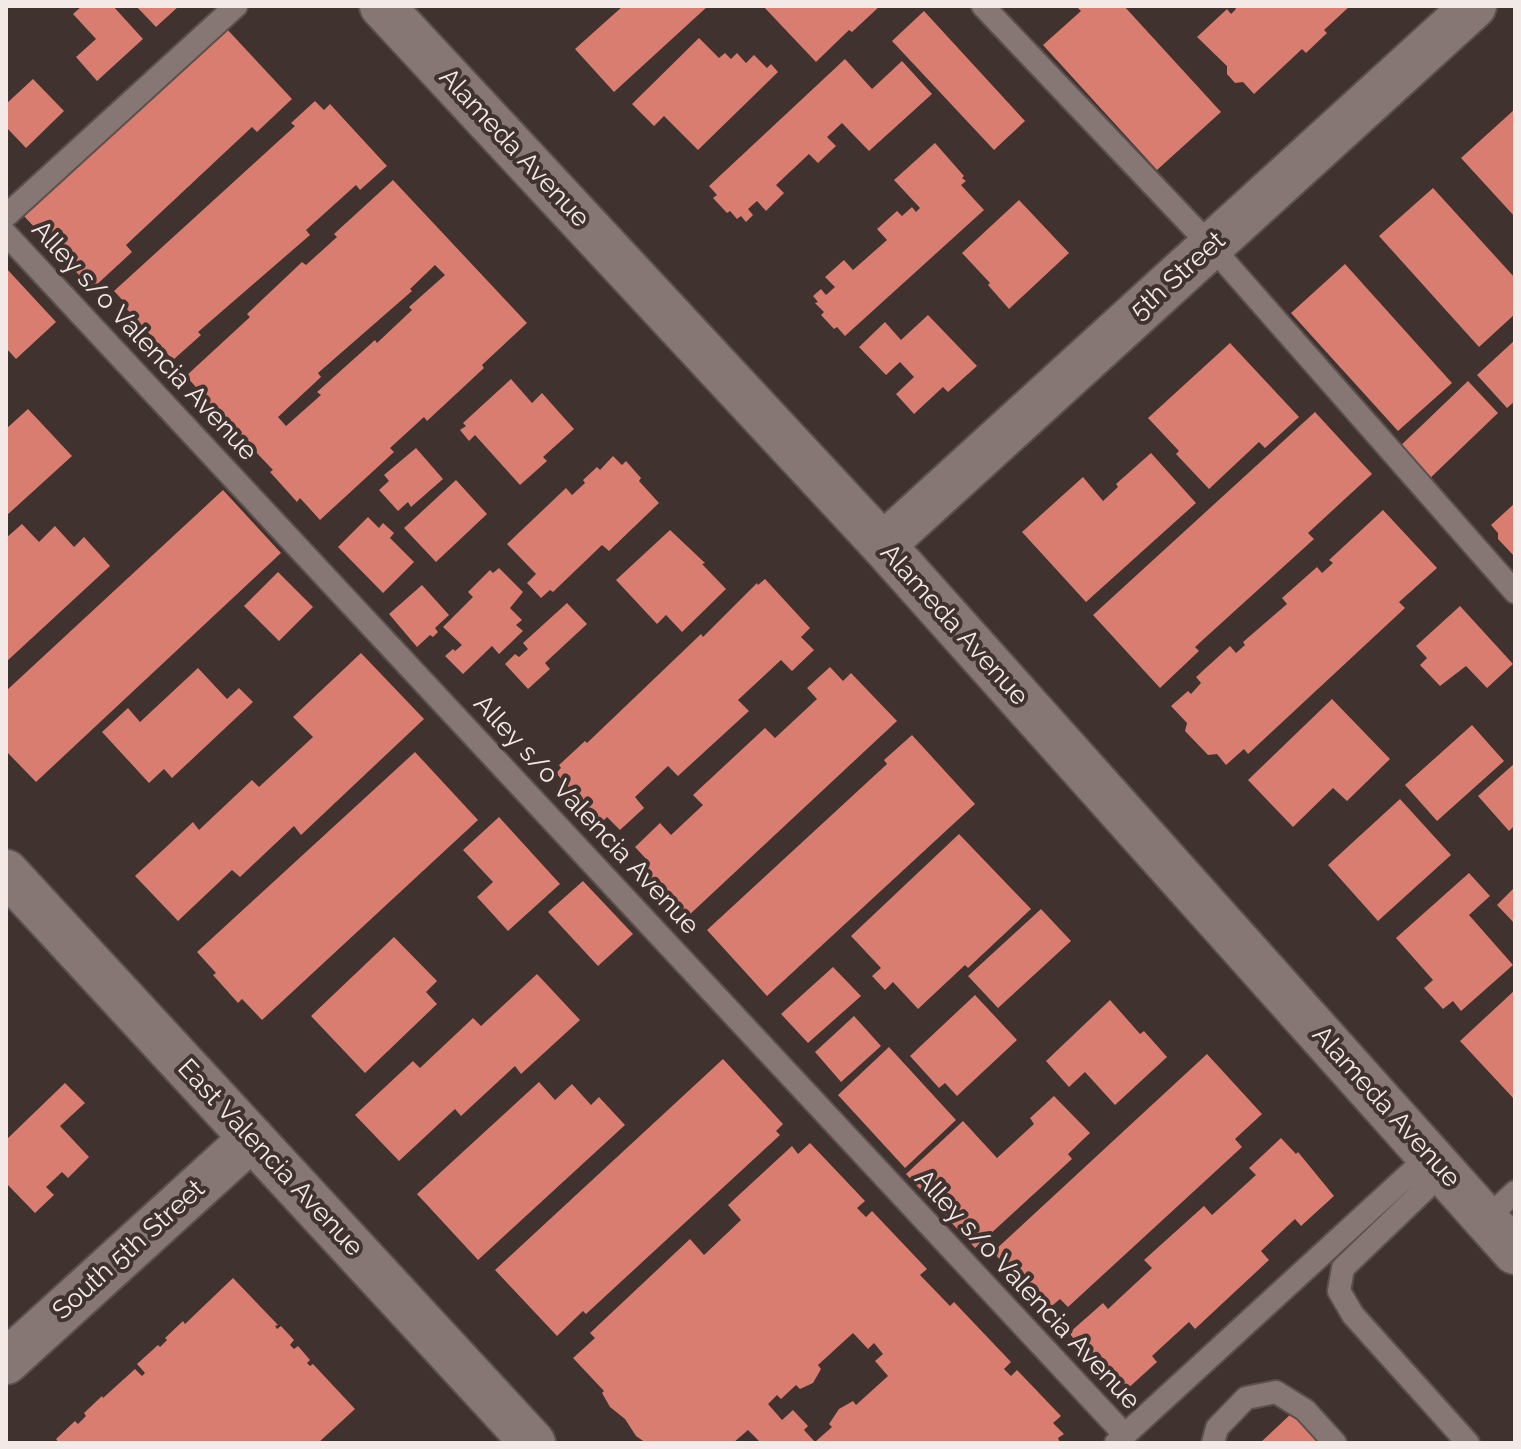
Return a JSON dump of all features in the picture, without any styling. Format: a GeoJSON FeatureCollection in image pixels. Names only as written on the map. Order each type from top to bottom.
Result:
{"type":"FeatureCollection","features":[{"type":"Feature","properties":{"kind":"street","name":"Alameda Avenue"},"geometry":{"type":"LineString","coordinates":[[382,6],[883,545],[1437,1163],[1500,1205],[1515,1252]]}},
{"type":"Feature","properties":{"kind":"street","name":"5th Street"},"geometry":{"type":"LineString","coordinates":[[883,545],[1474,6]]}},
{"type":"Feature","properties":{"kind":"street","name":"East Valencia Avenue"},"geometry":{"type":"LineString","coordinates":[[6,872],[533,1443]]}},
{"type":"Feature","properties":{"kind":"street","name":"South 5th Street"},"geometry":{"type":"LineString","coordinates":[[6,1362],[252,1138]]}},
{"type":"Feature","properties":{"kind":"lane"},"geometry":{"type":"LineString","coordinates":[[9,213],[236,6]]}},
{"type":"Feature","properties":{"kind":"lane"},"geometry":{"type":"LineString","coordinates":[[983,6],[1211,246],[1515,592]]}},
{"type":"Feature","properties":{"kind":"lane","name":"Alley s/o Valencia Avenue"},"geometry":{"type":"LineString","coordinates":[[6,234],[1126,1434]]}},
{"type":"Feature","properties":{"kind":"lane"},"geometry":{"type":"LineString","coordinates":[[1126,1434],[1437,1163]]}},
{"type":"Feature","properties":{"kind":"lane"},"geometry":{"type":"LineString","coordinates":[[1437,1163],[1343,1268],[1339,1291],[1353,1315],[1468,1443]]}},
{"type":"Feature","properties":{"kind":"lane"},"geometry":{"type":"LineString","coordinates":[[1213,1443],[1217,1428],[1246,1398],[1276,1392],[1305,1410],[1335,1443]]}},
{"type":"Feature","properties":{"kind":"building"},"geometry":{"type":"Polygon","coordinates":[[[82,6],[113,6],[143,39],[97,81],[76,57],[96,39],[73,14],[82,6]]]}},
{"type":"Feature","properties":{"kind":"building"},"geometry":{"type":"Polygon","coordinates":[[[136,6],[179,6],[156,27],[136,6]]]}},
{"type":"Feature","properties":{"kind":"building"},"geometry":{"type":"Polygon","coordinates":[[[623,6],[708,6],[614,92],[575,49],[623,6]]]}},
{"type":"Feature","properties":{"kind":"building"},"geometry":{"type":"Polygon","coordinates":[[[763,6],[880,6],[816,62],[763,6]]]}},
{"type":"Feature","properties":{"kind":"building"},"geometry":{"type":"Polygon","coordinates":[[[1076,6],[1124,6],[1221,112],[1157,170],[1043,45],[1081,11],[1076,6]]]}},
{"type":"Feature","properties":{"kind":"building"},"geometry":{"type":"Polygon","coordinates":[[[1234,6],[1350,6],[1324,30],[1327,33],[1306,53],[1302,49],[1254,94],[1243,82],[1235,83],[1227,74],[1227,66],[1197,37],[1227,9],[1231,14],[1236,9],[1234,6]]]}},
{"type":"Feature","properties":{"kind":"building"},"geometry":{"type":"Polygon","coordinates":[[[924,11],[1025,121],[994,150],[892,41],[924,11]]]}},
{"type":"Feature","properties":{"kind":"building"},"geometry":{"type":"Polygon","coordinates":[[[225,27],[292,99],[257,132],[252,127],[126,245],[132,252],[92,289],[23,215],[225,27]]]}},
{"type":"Feature","properties":{"kind":"building"},"geometry":{"type":"Polygon","coordinates":[[[699,38],[719,58],[725,53],[731,59],[737,53],[746,63],[754,55],[767,68],[771,64],[778,72],[698,150],[664,116],[654,126],[632,104],[699,38]]]}},
{"type":"Feature","properties":{"kind":"building"},"geometry":{"type":"Polygon","coordinates":[[[845,59],[872,89],[902,61],[932,94],[869,151],[842,123],[827,137],[836,146],[818,163],[809,154],[776,185],[784,193],[766,211],[757,201],[748,209],[753,215],[746,222],[741,216],[737,219],[730,211],[727,213],[713,198],[717,195],[709,186],[845,59]]]}},
{"type":"Feature","properties":{"kind":"building"},"geometry":{"type":"Polygon","coordinates":[[[33,79],[64,111],[26,148],[6,127],[6,104],[33,79]]]}},
{"type":"Feature","properties":{"kind":"building"},"geometry":{"type":"Polygon","coordinates":[[[315,101],[324,110],[330,104],[387,166],[360,190],[356,185],[306,230],[310,235],[198,332],[201,335],[173,360],[114,291],[295,126],[291,123],[315,101]]]}},
{"type":"Feature","properties":{"kind":"building"},"geometry":{"type":"Polygon","coordinates":[[[1515,109],[1515,217],[1461,158],[1515,109]]]}},
{"type":"Feature","properties":{"kind":"building"},"geometry":{"type":"Polygon","coordinates":[[[935,143],[964,176],[962,178],[966,181],[961,185],[984,210],[845,336],[821,315],[824,312],[813,296],[821,289],[826,295],[835,287],[825,277],[844,260],[853,270],[887,240],[877,229],[897,211],[902,216],[912,207],[916,212],[920,208],[894,180],[935,143]]]}},
{"type":"Feature","properties":{"kind":"building"},"geometry":{"type":"Polygon","coordinates":[[[393,180],[527,323],[427,421],[424,417],[390,448],[394,452],[320,520],[300,498],[297,502],[270,472],[273,470],[199,398],[203,395],[186,376],[250,317],[247,314],[302,262],[306,265],[337,237],[334,234],[393,180]],[[435,265],[410,289],[412,291],[318,373],[321,377],[278,417],[286,426],[321,395],[317,392],[375,340],[377,343],[412,310],[409,307],[445,275],[435,265]]]}},
{"type":"Feature","properties":{"kind":"building"},"geometry":{"type":"Polygon","coordinates":[[[1433,188],[1515,278],[1515,314],[1479,347],[1379,236],[1433,188]]]}},
{"type":"Feature","properties":{"kind":"building"},"geometry":{"type":"Polygon","coordinates":[[[1019,200],[1069,253],[1009,309],[962,253],[1019,200]]]}},
{"type":"Feature","properties":{"kind":"building"},"geometry":{"type":"Polygon","coordinates":[[[1345,264],[1452,383],[1398,431],[1291,313],[1345,264]]]}},
{"type":"Feature","properties":{"kind":"building"},"geometry":{"type":"Polygon","coordinates":[[[6,268],[56,322],[16,359],[6,348],[6,268]]]}},
{"type":"Feature","properties":{"kind":"building"},"geometry":{"type":"Polygon","coordinates":[[[928,315],[977,366],[948,392],[943,387],[914,414],[896,394],[914,377],[900,362],[886,375],[859,347],[885,322],[901,340],[928,315]]]}},
{"type":"Feature","properties":{"kind":"building"},"geometry":{"type":"Polygon","coordinates":[[[1515,340],[1515,401],[1507,408],[1477,375],[1515,340]]]}},
{"type":"Feature","properties":{"kind":"building"},"geometry":{"type":"Polygon","coordinates":[[[1230,343],[1299,417],[1265,448],[1259,442],[1209,489],[1148,418],[1230,343]]]}},
{"type":"Feature","properties":{"kind":"building"},"geometry":{"type":"Polygon","coordinates":[[[511,379],[532,403],[542,393],[574,429],[543,457],[547,461],[520,485],[475,435],[469,441],[460,430],[466,426],[463,423],[511,379]]]}},
{"type":"Feature","properties":{"kind":"building"},"geometry":{"type":"Polygon","coordinates":[[[1468,381],[1498,413],[1425,483],[1395,451],[1468,381]]]}},
{"type":"Feature","properties":{"kind":"building"},"geometry":{"type":"Polygon","coordinates":[[[28,409],[72,456],[6,516],[6,429],[28,409]]]}},
{"type":"Feature","properties":{"kind":"building"},"geometry":{"type":"Polygon","coordinates":[[[1315,412],[1372,474],[1308,533],[1314,539],[1195,647],[1199,651],[1160,688],[1093,615],[1315,412]]]}},
{"type":"Feature","properties":{"kind":"building"},"geometry":{"type":"Polygon","coordinates":[[[416,448],[443,479],[411,507],[408,502],[398,511],[379,490],[389,481],[384,475],[416,448]]]}},
{"type":"Feature","properties":{"kind":"building"},"geometry":{"type":"Polygon","coordinates":[[[1151,453],[1196,503],[1086,602],[1022,532],[1083,477],[1103,501],[1118,487],[1116,484],[1151,453]]]}},
{"type":"Feature","properties":{"kind":"building"},"geometry":{"type":"Polygon","coordinates":[[[613,456],[622,465],[626,461],[659,503],[609,551],[602,545],[553,592],[550,590],[541,598],[527,583],[536,574],[507,544],[566,488],[572,495],[585,483],[583,480],[597,467],[600,470],[613,456]]]}},
{"type":"Feature","properties":{"kind":"building"},"geometry":{"type":"Polygon","coordinates":[[[456,480],[487,514],[436,562],[404,528],[456,480]]]}},
{"type":"Feature","properties":{"kind":"building"},"geometry":{"type":"Polygon","coordinates":[[[223,490],[281,553],[36,782],[6,751],[6,691],[223,490]]]}},
{"type":"Feature","properties":{"kind":"building"},"geometry":{"type":"Polygon","coordinates":[[[1515,503],[1515,557],[1498,539],[1498,533],[1491,525],[1515,503]]]}},
{"type":"Feature","properties":{"kind":"building"},"geometry":{"type":"Polygon","coordinates":[[[1383,510],[1437,568],[1399,602],[1405,608],[1248,754],[1244,749],[1226,765],[1217,754],[1208,755],[1185,731],[1187,723],[1171,706],[1188,691],[1191,694],[1201,683],[1196,677],[1230,646],[1236,653],[1245,645],[1243,642],[1287,604],[1282,598],[1317,567],[1322,573],[1333,563],[1329,560],[1383,510]]]}},
{"type":"Feature","properties":{"kind":"building"},"geometry":{"type":"Polygon","coordinates":[[[368,517],[379,528],[383,523],[394,533],[390,538],[414,562],[383,593],[338,547],[368,517]]]}},
{"type":"Feature","properties":{"kind":"building"},"geometry":{"type":"Polygon","coordinates":[[[22,524],[39,542],[55,526],[74,547],[84,537],[110,566],[6,662],[6,538],[22,524]]]}},
{"type":"Feature","properties":{"kind":"building"},"geometry":{"type":"Polygon","coordinates":[[[670,530],[705,563],[702,564],[726,589],[682,632],[666,615],[657,624],[616,580],[670,530]]]}},
{"type":"Feature","properties":{"kind":"building"},"geometry":{"type":"Polygon","coordinates":[[[499,568],[523,592],[510,608],[522,620],[516,625],[523,631],[499,654],[492,646],[463,674],[445,656],[462,645],[443,627],[473,597],[468,592],[490,570],[493,573],[499,568]]]}},
{"type":"Feature","properties":{"kind":"building"},"geometry":{"type":"Polygon","coordinates":[[[278,572],[313,607],[279,641],[244,606],[278,572]]]}},
{"type":"Feature","properties":{"kind":"building"},"geometry":{"type":"Polygon","coordinates":[[[765,579],[810,628],[801,637],[814,650],[792,671],[781,660],[738,700],[749,711],[678,776],[668,766],[635,797],[644,808],[620,830],[607,817],[601,823],[556,773],[561,768],[559,765],[585,741],[587,743],[701,634],[703,637],[757,583],[765,579]]]}},
{"type":"Feature","properties":{"kind":"building"},"geometry":{"type":"Polygon","coordinates":[[[422,585],[449,615],[435,628],[438,632],[433,637],[430,635],[417,647],[389,614],[422,585]]]}},
{"type":"Feature","properties":{"kind":"building"},"geometry":{"type":"Polygon","coordinates":[[[567,603],[587,624],[545,663],[550,669],[528,689],[505,664],[515,654],[519,657],[528,649],[523,643],[567,603]]]}},
{"type":"Feature","properties":{"kind":"building"},"geometry":{"type":"Polygon","coordinates":[[[1460,606],[1513,664],[1487,688],[1466,666],[1440,686],[1420,665],[1427,658],[1416,646],[1460,606]]]}},
{"type":"Feature","properties":{"kind":"building"},"geometry":{"type":"Polygon","coordinates":[[[361,653],[424,719],[301,835],[294,826],[240,877],[232,870],[178,921],[135,876],[193,822],[199,830],[252,780],[259,787],[313,737],[293,717],[361,653]]]}},
{"type":"Feature","properties":{"kind":"building"},"geometry":{"type":"Polygon","coordinates":[[[830,667],[843,681],[851,673],[897,721],[687,917],[642,868],[648,861],[635,847],[660,823],[671,835],[703,805],[693,795],[765,728],[775,738],[817,699],[807,688],[830,667]]]}},
{"type":"Feature","properties":{"kind":"building"},"geometry":{"type":"Polygon","coordinates":[[[198,668],[227,699],[239,688],[253,702],[172,778],[164,769],[149,783],[102,732],[128,708],[140,722],[198,668]]]}},
{"type":"Feature","properties":{"kind":"building"},"geometry":{"type":"Polygon","coordinates":[[[1332,699],[1390,759],[1347,801],[1333,788],[1293,827],[1248,780],[1332,699]]]}},
{"type":"Feature","properties":{"kind":"building"},"geometry":{"type":"Polygon","coordinates":[[[1472,725],[1504,761],[1437,821],[1405,785],[1472,725]]]}},
{"type":"Feature","properties":{"kind":"building"},"geometry":{"type":"Polygon","coordinates":[[[912,735],[975,804],[767,996],[707,930],[887,764],[884,760],[912,735]]]}},
{"type":"Feature","properties":{"kind":"building"},"geometry":{"type":"Polygon","coordinates":[[[415,752],[478,820],[262,1020],[242,999],[238,1003],[197,952],[415,752]]]}},
{"type":"Feature","properties":{"kind":"building"},"geometry":{"type":"Polygon","coordinates":[[[1515,763],[1515,825],[1509,831],[1478,796],[1515,763]]]}},
{"type":"Feature","properties":{"kind":"building"},"geometry":{"type":"Polygon","coordinates":[[[1400,799],[1451,855],[1378,921],[1328,865],[1400,799]]]}},
{"type":"Feature","properties":{"kind":"building"},"geometry":{"type":"Polygon","coordinates":[[[499,817],[560,884],[508,931],[477,897],[493,882],[463,850],[499,817]]]}},
{"type":"Feature","properties":{"kind":"building"},"geometry":{"type":"Polygon","coordinates":[[[959,834],[1031,909],[968,968],[965,965],[918,1009],[893,982],[885,990],[872,976],[881,968],[851,936],[959,834]]]}},
{"type":"Feature","properties":{"kind":"building"},"geometry":{"type":"Polygon","coordinates":[[[1469,873],[1490,896],[1469,915],[1513,965],[1461,1011],[1453,1001],[1443,1009],[1424,988],[1433,980],[1396,938],[1469,873]]]}},
{"type":"Feature","properties":{"kind":"building"},"geometry":{"type":"Polygon","coordinates":[[[583,881],[633,934],[598,966],[548,912],[583,881]]]}},
{"type":"Feature","properties":{"kind":"building"},"geometry":{"type":"Polygon","coordinates":[[[1515,887],[1515,924],[1497,905],[1515,887]]]}},
{"type":"Feature","properties":{"kind":"building"},"geometry":{"type":"Polygon","coordinates":[[[1041,909],[1071,941],[998,1008],[968,976],[1041,909]]]}},
{"type":"Feature","properties":{"kind":"building"},"geometry":{"type":"Polygon","coordinates":[[[394,937],[437,981],[426,992],[437,1004],[365,1073],[311,1016],[394,937]]]}},
{"type":"Feature","properties":{"kind":"building"},"geometry":{"type":"Polygon","coordinates":[[[833,967],[861,996],[808,1043],[781,1014],[833,967]]]}},
{"type":"Feature","properties":{"kind":"building"},"geometry":{"type":"Polygon","coordinates":[[[537,974],[580,1020],[521,1074],[515,1066],[461,1116],[455,1109],[399,1161],[355,1115],[413,1061],[420,1068],[473,1018],[481,1026],[537,974]]]}},
{"type":"Feature","properties":{"kind":"building"},"geometry":{"type":"Polygon","coordinates":[[[1515,990],[1515,1100],[1460,1041],[1515,990]]]}},
{"type":"Feature","properties":{"kind":"building"},"geometry":{"type":"Polygon","coordinates":[[[975,995],[1017,1040],[957,1096],[945,1083],[939,1088],[910,1056],[975,995]]]}},
{"type":"Feature","properties":{"kind":"building"},"geometry":{"type":"Polygon","coordinates":[[[1110,1000],[1140,1034],[1144,1031],[1167,1057],[1115,1105],[1085,1072],[1069,1087],[1046,1061],[1110,1000]]]}},
{"type":"Feature","properties":{"kind":"building"},"geometry":{"type":"Polygon","coordinates":[[[854,1016],[881,1046],[841,1082],[815,1052],[854,1016]]]}},
{"type":"Feature","properties":{"kind":"building"},"geometry":{"type":"Polygon","coordinates":[[[889,1047],[956,1120],[905,1168],[838,1095],[889,1047]]]}},
{"type":"Feature","properties":{"kind":"building"},"geometry":{"type":"Polygon","coordinates":[[[1207,1054],[1262,1114],[1235,1139],[1242,1147],[1068,1307],[1060,1299],[1047,1310],[993,1252],[1207,1054]]]}},
{"type":"Feature","properties":{"kind":"building"},"geometry":{"type":"Polygon","coordinates":[[[723,1059],[783,1124],[776,1131],[780,1135],[586,1314],[583,1311],[557,1336],[495,1270],[723,1059]]]}},
{"type":"Feature","properties":{"kind":"building"},"geometry":{"type":"Polygon","coordinates":[[[539,1082],[555,1100],[572,1084],[591,1105],[599,1097],[625,1125],[478,1260],[417,1194],[539,1082]]]}},
{"type":"Feature","properties":{"kind":"building"},"geometry":{"type":"Polygon","coordinates":[[[65,1083],[85,1103],[60,1126],[89,1157],[68,1178],[62,1172],[46,1187],[54,1195],[35,1213],[6,1183],[6,1140],[65,1083]]]}},
{"type":"Feature","properties":{"kind":"building"},"geometry":{"type":"Polygon","coordinates":[[[1054,1096],[1090,1133],[1068,1154],[1072,1159],[975,1248],[906,1174],[963,1121],[997,1158],[1034,1124],[1030,1118],[1054,1096]]]}},
{"type":"Feature","properties":{"kind":"building"},"geometry":{"type":"Polygon","coordinates":[[[1281,1138],[1296,1154],[1298,1152],[1334,1196],[1301,1226],[1295,1219],[1261,1251],[1269,1260],[1195,1329],[1189,1322],[1152,1356],[1157,1362],[1125,1391],[1111,1375],[1107,1378],[1069,1333],[1103,1303],[1108,1309],[1152,1268],[1144,1260],[1204,1206],[1212,1215],[1256,1175],[1249,1168],[1281,1138]]]}},
{"type":"Feature","properties":{"kind":"building"},"geometry":{"type":"Polygon","coordinates":[[[810,1143],[865,1201],[857,1208],[866,1217],[872,1211],[927,1269],[920,1275],[950,1306],[954,1302],[1011,1362],[1004,1369],[1011,1376],[1017,1370],[1061,1416],[1053,1423],[1064,1434],[1058,1438],[1060,1443],[761,1443],[748,1430],[733,1443],[646,1443],[636,1436],[625,1419],[610,1407],[602,1393],[604,1391],[573,1358],[595,1338],[590,1333],[690,1239],[704,1255],[741,1220],[728,1205],[792,1146],[798,1154],[810,1143]],[[853,1333],[818,1365],[821,1369],[813,1383],[800,1389],[796,1385],[781,1399],[777,1395],[768,1404],[782,1420],[793,1410],[808,1426],[804,1430],[815,1442],[832,1427],[829,1424],[839,1409],[853,1401],[856,1405],[888,1376],[875,1361],[883,1354],[874,1343],[868,1349],[853,1333]]]}},
{"type":"Feature","properties":{"kind":"building"},"geometry":{"type":"Polygon","coordinates":[[[233,1278],[278,1325],[275,1326],[277,1329],[281,1326],[294,1340],[290,1345],[294,1349],[298,1346],[310,1360],[307,1363],[310,1366],[313,1364],[355,1409],[318,1443],[59,1443],[56,1439],[75,1421],[78,1424],[86,1416],[84,1413],[135,1369],[142,1376],[145,1373],[137,1364],[158,1345],[160,1347],[167,1340],[165,1338],[183,1321],[185,1324],[233,1278]]]}},
{"type":"Feature","properties":{"kind":"building"},"geometry":{"type":"Polygon","coordinates":[[[1292,1413],[1319,1443],[1260,1443],[1292,1413]]]}}]}
